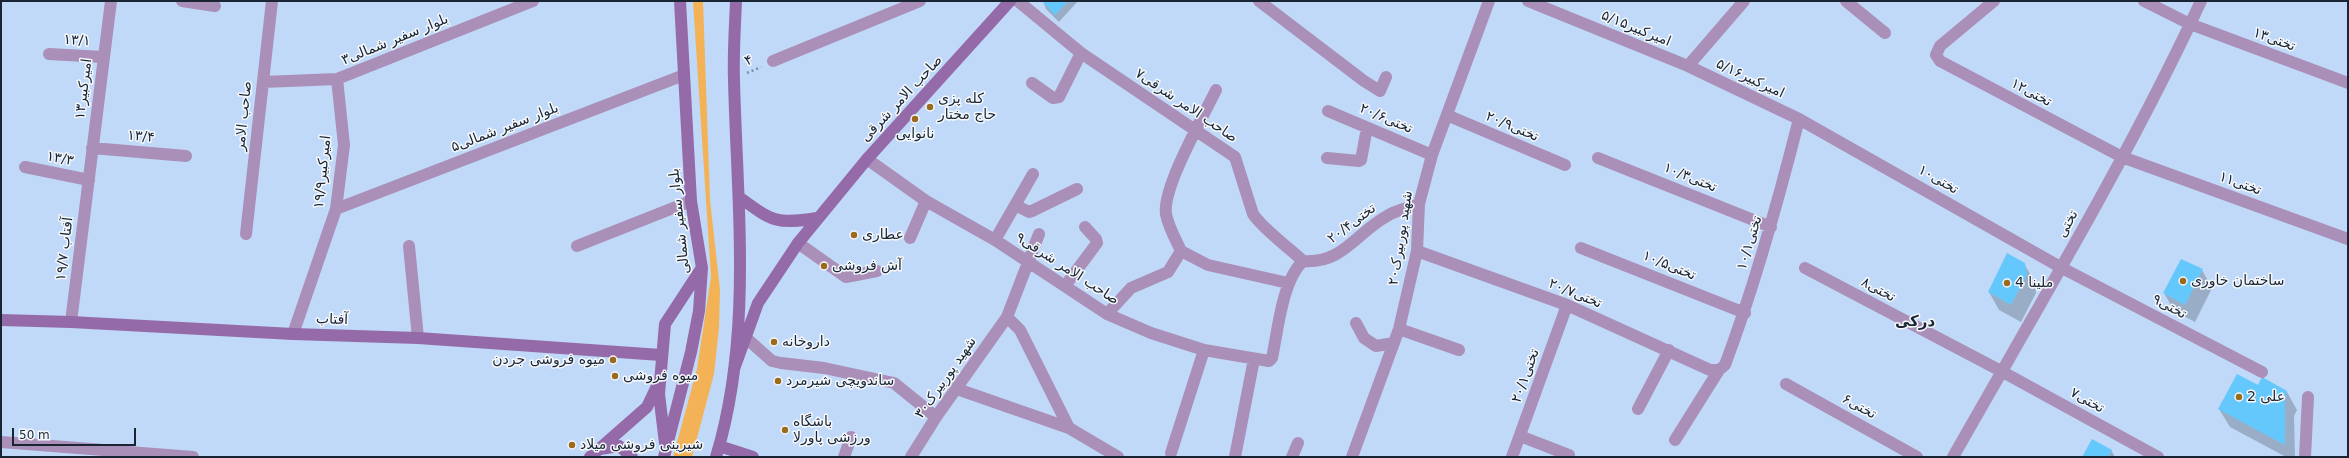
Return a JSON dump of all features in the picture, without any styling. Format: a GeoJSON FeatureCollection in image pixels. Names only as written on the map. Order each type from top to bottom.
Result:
{"type":"FeatureCollection","features":[{"type":"Feature","properties":{"kind":"street","name":"امیرکبیر۱۳"},"geometry":{"type":"LineString","coordinates":[[89,180],[111,1]]}},
{"type":"Feature","properties":{"kind":"street"},"geometry":{"type":"LineString","coordinates":[[182,1],[215,6]]}},
{"type":"Feature","properties":{"kind":"street","name":"صاحب الامر"},"geometry":{"type":"LineString","coordinates":[[246,234],[272,1]]}},
{"type":"Feature","properties":{"kind":"street","name":"بلوار سفیر شمالی۳"},"geometry":{"type":"LineString","coordinates":[[263,82],[337,79],[533,1]]}},
{"type":"Feature","properties":{"kind":"street","name":"بلوار سفیر شمالی"},"geometry":{"type":"LineString","coordinates":[[665,453],[691,352],[698,311],[702,268],[691,201],[680,1]]}},
{"type":"Feature","properties":{"kind":"street"},"geometry":{"type":"LineString","coordinates":[[736,1],[734,78],[739,198],[738,318],[734,369],[717,451],[753,457]]}},
{"type":"Feature","properties":{"kind":"street"},"geometry":{"type":"LineString","coordinates":[[773,62],[920,1]]}},
{"type":"Feature","properties":{"kind":"street","name":"صاحب الامر شرقی"},"geometry":{"type":"LineString","coordinates":[[734,369],[758,303],[798,243],[867,159],[1010,1]]}},
{"type":"Feature","properties":{"kind":"street","name":"صاحب الامر شرقی۷"},"geometry":{"type":"LineString","coordinates":[[1018,1],[1081,53],[1235,157],[1253,214],[1258,222],[1266,227],[1303,261]]}},
{"type":"Feature","properties":{"kind":"street"},"geometry":{"type":"LineString","coordinates":[[1259,1],[1364,81],[1380,91],[1386,77]]}},
{"type":"Feature","properties":{"kind":"street","name":"شهید پوربیرک۲۰"},"geometry":{"type":"LineString","coordinates":[[1352,457],[1399,329],[1416,251],[1419,204],[1432,155],[1449,116],[1489,1]]}},
{"type":"Feature","properties":{"kind":"street","name":"امیرکبیر۵/۱۵"},"geometry":{"type":"LineString","coordinates":[[1528,1],[1688,66]]}},
{"type":"Feature","properties":{"kind":"street"},"geometry":{"type":"LineString","coordinates":[[1688,66],[1744,1]]}},
{"type":"Feature","properties":{"kind":"street"},"geometry":{"type":"LineString","coordinates":[[1846,1],[1885,33]]}},
{"type":"Feature","properties":{"kind":"street","name":"تختی۱۲"},"geometry":{"type":"LineString","coordinates":[[1994,1],[1938,48],[1937,57],[1944,64],[2122,157]]}},
{"type":"Feature","properties":{"kind":"street","name":"تختی۱۳"},"geometry":{"type":"LineString","coordinates":[[2144,1],[2190,24],[2348,83]]}},
{"type":"Feature","properties":{"kind":"street","name":"تختی"},"geometry":{"type":"LineString","coordinates":[[1953,457],[2001,371],[2062,268],[2122,157],[2201,1]]}},
{"type":"Feature","properties":{"kind":"street"},"geometry":{"type":"LineString","coordinates":[[1032,83],[1053,98],[1059,97],[1081,53]]}},
{"type":"Feature","properties":{"kind":"street","name":"۱۳/۱"},"geometry":{"type":"LineString","coordinates":[[49,54],[103,57]]}},
{"type":"Feature","properties":{"kind":"street","name":"امیرکبیر۵/۱۶"},"geometry":{"type":"LineString","coordinates":[[1688,66],[1799,119]]}},
{"type":"Feature","properties":{"kind":"street","name":"بلوار سفیر شمالی۵"},"geometry":{"type":"LineString","coordinates":[[336,209],[684,75]]}},
{"type":"Feature","properties":{"kind":"street","name":"امیرکبیر۱۹/۹"},"geometry":{"type":"LineString","coordinates":[[292,334],[336,209],[344,145],[337,79]]}},
{"type":"Feature","properties":{"kind":"street"},"geometry":{"type":"LineString","coordinates":[[1216,90],[1178,166],[1166,208],[1166,214],[1181,251],[1208,265],[1288,282],[1294,269],[1303,261]]}},
{"type":"Feature","properties":{"kind":"street","name":"تختی۲۰/۶"},"geometry":{"type":"LineString","coordinates":[[1328,111],[1432,155]]}},
{"type":"Feature","properties":{"kind":"street","name":"تختی۲۰/۹"},"geometry":{"type":"LineString","coordinates":[[1449,116],[1564,165]]}},
{"type":"Feature","properties":{"kind":"street","name":"تختی۱۰/۱"},"geometry":{"type":"LineString","coordinates":[[1675,440],[1718,370],[1725,366],[1745,313],[1771,227],[1799,119]]}},
{"type":"Feature","properties":{"kind":"street","name":"تختی۱۰"},"geometry":{"type":"LineString","coordinates":[[1799,119],[2062,268]]}},
{"type":"Feature","properties":{"kind":"street"},"geometry":{"type":"LineString","coordinates":[[1327,158],[1359,162],[1361,160],[1367,128]]}},
{"type":"Feature","properties":{"kind":"street","name":"۱۳/۴"},"geometry":{"type":"LineString","coordinates":[[92,148],[186,156]]}},
{"type":"Feature","properties":{"kind":"street","name":"تختی۱۱"},"geometry":{"type":"LineString","coordinates":[[2122,157],[2348,239]]}},
{"type":"Feature","properties":{"kind":"street","name":"تختی۱۰/۳"},"geometry":{"type":"LineString","coordinates":[[1598,158],[1771,227]]}},
{"type":"Feature","properties":{"kind":"street","name":"صاحب الامر شرقی۹"},"geometry":{"type":"LineString","coordinates":[[867,159],[926,201],[995,240],[1107,314],[1151,333],[1204,350],[1269,361],[1272,358],[1288,282]]}},
{"type":"Feature","properties":{"kind":"street","name":"۱۳/۳"},"geometry":{"type":"LineString","coordinates":[[25,167],[89,180]]}},
{"type":"Feature","properties":{"kind":"street"},"geometry":{"type":"LineString","coordinates":[[995,240],[1017,206],[1033,174]]}},
{"type":"Feature","properties":{"kind":"street","name":"آفتاب ۱۹/۷"},"geometry":{"type":"LineString","coordinates":[[71,322],[89,180]]}},
{"type":"Feature","properties":{"kind":"street"},"geometry":{"type":"LineString","coordinates":[[1017,206],[1029,212],[1077,189]]}},
{"type":"Feature","properties":{"kind":"street"},"geometry":{"type":"LineString","coordinates":[[739,198],[768,218],[790,223],[817,218]]}},
{"type":"Feature","properties":{"kind":"street"},"geometry":{"type":"LineString","coordinates":[[577,246],[691,201]]}},
{"type":"Feature","properties":{"kind":"street"},"geometry":{"type":"LineString","coordinates":[[910,238],[926,201]]}},
{"type":"Feature","properties":{"kind":"street","name":"تختی۲۰/۴"},"geometry":{"type":"LineString","coordinates":[[1303,261],[1317,262],[1335,256],[1387,216],[1419,204]]}},
{"type":"Feature","properties":{"kind":"street"},"geometry":{"type":"LineString","coordinates":[[1065,286],[1097,243],[1096,239],[1085,227]]}},
{"type":"Feature","properties":{"kind":"street","name":"شهید پوربیرک۳۰"},"geometry":{"type":"LineString","coordinates":[[911,457],[936,417],[1007,317],[1039,234]]}},
{"type":"Feature","properties":{"kind":"street"},"geometry":{"type":"LineString","coordinates":[[798,243],[846,277],[877,271]]}},
{"type":"Feature","properties":{"kind":"street"},"geometry":{"type":"LineString","coordinates":[[409,246],[418,338]]}},
{"type":"Feature","properties":{"kind":"street","name":"تختی۱۰/۵"},"geometry":{"type":"LineString","coordinates":[[1581,248],[1745,313]]}},
{"type":"Feature","properties":{"kind":"street"},"geometry":{"type":"LineString","coordinates":[[1107,314],[1131,288],[1168,272],[1181,251]]}},
{"type":"Feature","properties":{"kind":"street","name":"تختی۲۰/۷"},"geometry":{"type":"LineString","coordinates":[[1416,251],[1567,305],[1669,350],[1710,370],[1718,370]]}},
{"type":"Feature","properties":{"kind":"street"},"geometry":{"type":"LineString","coordinates":[[665,453],[659,382],[665,324],[702,268]]}},
{"type":"Feature","properties":{"kind":"street","name":"تختی۸"},"geometry":{"type":"LineString","coordinates":[[1805,268],[2001,371]]}},
{"type":"Feature","properties":{"kind":"street","name":"تختی۹"},"geometry":{"type":"LineString","coordinates":[[2062,268],[2262,372]]}},
{"type":"Feature","properties":{"kind":"street","name":"تختی۲۰/۱"},"geometry":{"type":"LineString","coordinates":[[1512,457],[1567,305]]}},
{"type":"Feature","properties":{"kind":"street"},"geometry":{"type":"LineString","coordinates":[[1007,317],[1020,330],[1068,428]]}},
{"type":"Feature","properties":{"kind":"street","name":"آفتاب"},"geometry":{"type":"LineString","coordinates":[[1,320],[71,322],[292,334],[418,338],[662,355]]}},
{"type":"Feature","properties":{"kind":"street"},"geometry":{"type":"LineString","coordinates":[[1356,323],[1364,338],[1376,346],[1394,343]]}},
{"type":"Feature","properties":{"kind":"street"},"geometry":{"type":"LineString","coordinates":[[1399,329],[1459,350]]}},
{"type":"Feature","properties":{"kind":"street"},"geometry":{"type":"LineString","coordinates":[[745,337],[777,362],[824,368],[894,383],[936,417]]}},
{"type":"Feature","properties":{"kind":"street"},"geometry":{"type":"LineString","coordinates":[[1171,454],[1204,350]]}},
{"type":"Feature","properties":{"kind":"street"},"geometry":{"type":"LineString","coordinates":[[1638,409],[1669,350]]}},
{"type":"Feature","properties":{"kind":"street"},"geometry":{"type":"LineString","coordinates":[[1235,457],[1254,359]]}},
{"type":"Feature","properties":{"kind":"street","name":"تختی۷"},"geometry":{"type":"LineString","coordinates":[[2001,371],[2158,457]]}},
{"type":"Feature","properties":{"kind":"street"},"geometry":{"type":"LineString","coordinates":[[590,457],[647,407],[659,382]]}},
{"type":"Feature","properties":{"kind":"street","name":"تختی۶"},"geometry":{"type":"LineString","coordinates":[[1786,384],[1917,457]]}},
{"type":"Feature","properties":{"kind":"street"},"geometry":{"type":"LineString","coordinates":[[957,389],[1068,428],[1118,457]]}},
{"type":"Feature","properties":{"kind":"street"},"geometry":{"type":"LineString","coordinates":[[2305,457],[2308,397]]}},
{"type":"Feature","properties":{"kind":"street"},"geometry":{"type":"LineString","coordinates":[[1520,436],[1569,455]]}},
{"type":"Feature","properties":{"kind":"street"},"geometry":{"type":"LineString","coordinates":[[844,457],[851,437]]}},
{"type":"Feature","properties":{"kind":"street"},"geometry":{"type":"LineString","coordinates":[[1,442],[193,457]]}},
{"type":"Feature","properties":{"kind":"street"},"geometry":{"type":"LineString","coordinates":[[1292,457],[1298,443]]}},
{"type":"Feature","properties":{"kind":"street"},"geometry":{"type":"LineString","coordinates":[[600,449],[618,446],[632,457]]}},
{"type":"Feature","properties":{"kind":"path","name":"۴"},"geometry":{"type":"LineString","coordinates":[[734,78],[773,62]]}},
{"type":"Feature","properties":{"kind":"shaded area"},"geometry":{"type":"Polygon","coordinates":[[[693,1],[703,1],[710,200],[720,290],[719,328],[714,374],[692,457],[673,457],[697,369],[711,277],[693,1]]]}},
{"type":"Feature","properties":{"kind":"building"},"geometry":{"type":"Polygon","coordinates":[[[1042,1],[1068,1],[1055,15],[1042,1]]]}},
{"type":"Feature","properties":{"kind":"building","name":"ملینا 4"},"geometry":{"type":"Polygon","coordinates":[[[2007,253],[2025,263],[2027,275],[2011,305],[1988,292],[2007,253]]]}},
{"type":"Feature","properties":{"kind":"building","name":"ساختمان خاوری"},"geometry":{"type":"Polygon","coordinates":[[[2181,259],[2203,269],[2185,305],[2163,293],[2181,259]]]}},
{"type":"Feature","properties":{"kind":"building"},"geometry":{"type":"Polygon","coordinates":[[[2237,374],[2258,385],[2262,377],[2287,391],[2285,398],[2285,445],[2218,409],[2237,374]]]}},
{"type":"Feature","properties":{"kind":"building"},"geometry":{"type":"Polygon","coordinates":[[[2092,439],[2112,450],[2108,457],[2082,457],[2092,439]]]}},
{"type":"Feature","properties":{"kind":"place","name":"کله پزی حاج مختار"},"geometry":{"type":"Point","coordinates":[930,107]}},
{"type":"Feature","properties":{"kind":"place","name":"نانوایی"},"geometry":{"type":"Point","coordinates":[915,119]}},
{"type":"Feature","properties":{"kind":"place","name":"عطاری"},"geometry":{"type":"Point","coordinates":[854,235]}},
{"type":"Feature","properties":{"kind":"place","name":"آش فروشی"},"geometry":{"type":"Point","coordinates":[824,266]}},
{"type":"Feature","properties":{"kind":"place","name":"ساختمان خاوری"},"geometry":{"type":"Point","coordinates":[2183,281]}},
{"type":"Feature","properties":{"kind":"place","name":"ملینا 4"},"geometry":{"type":"Point","coordinates":[2007,283]}},
{"type":"Feature","properties":{"kind":"place","name":"داروخانه"},"geometry":{"type":"Point","coordinates":[774,342]}},
{"type":"Feature","properties":{"kind":"place","name":"میوه فروشی جردن"},"geometry":{"type":"Point","coordinates":[613,360]}},
{"type":"Feature","properties":{"kind":"place","name":"میوه فروشی"},"geometry":{"type":"Point","coordinates":[615,376]}},
{"type":"Feature","properties":{"kind":"place","name":"ساندویچی شیرمرد"},"geometry":{"type":"Point","coordinates":[778,381]}},
{"type":"Feature","properties":{"kind":"place","name":"علی 2"},"geometry":{"type":"Point","coordinates":[2239,397]}},
{"type":"Feature","properties":{"kind":"place","name":"باشگاه ورزشی پاورلا"},"geometry":{"type":"Point","coordinates":[785,430]}},
{"type":"Feature","properties":{"kind":"place","name":"شیرینی فروشی میلاد"},"geometry":{"type":"Point","coordinates":[572,445]}},
{"type":"Feature","properties":{"kind":"district","name":"درکی"},"geometry":{"type":"Point","coordinates":[1915,322]}}]}
